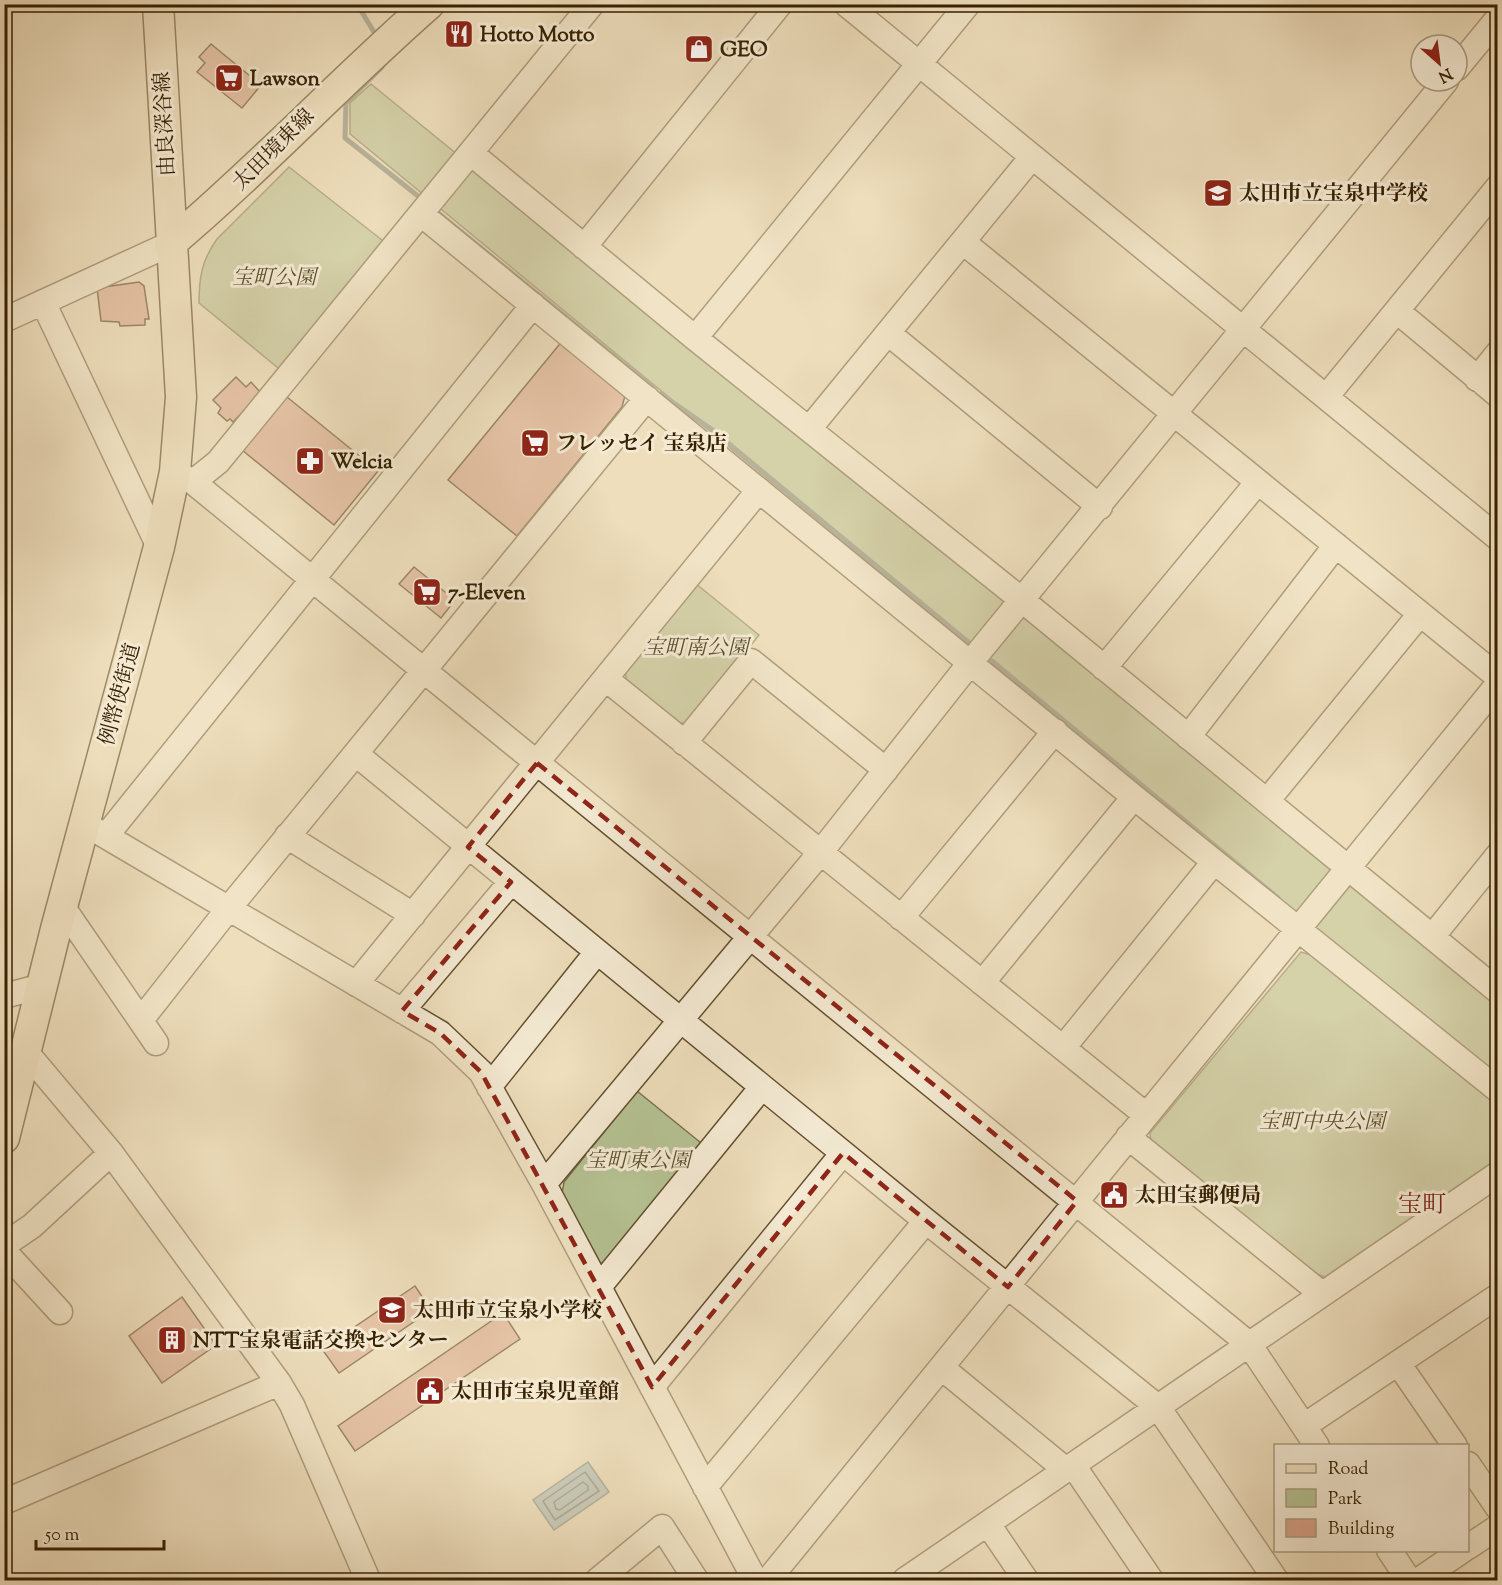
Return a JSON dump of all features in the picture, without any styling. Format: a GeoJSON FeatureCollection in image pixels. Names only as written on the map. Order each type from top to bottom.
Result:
{"type":"FeatureCollection","features":[{"type":"Feature","properties":{"kind":"main road","name":"由良深谷線"},"geometry":{"type":"LineString","coordinates":[[158,4],[170,244]]}},
{"type":"Feature","properties":{"kind":"main road","name":"太田境東線"},"geometry":{"type":"LineString","coordinates":[[170,244],[274,152],[315,108],[429,4]]}},
{"type":"Feature","properties":{"kind":"main road","name":"例幣使街道"},"geometry":{"type":"LineString","coordinates":[[4,1138],[62,906],[95,830],[159,547],[184,477],[181,397],[170,244]]}},
{"type":"Feature","properties":{"kind":"street"},"geometry":{"type":"LineString","coordinates":[[592,4],[472,154],[218,462],[184,477],[1250,1344],[1311,1436],[1398,1363],[1494,1306]]}},
{"type":"Feature","properties":{"kind":"street"},"geometry":{"type":"LineString","coordinates":[[584,247],[780,4]]}},
{"type":"Feature","properties":{"kind":"street"},"geometry":{"type":"LineString","coordinates":[[846,4],[1497,538]]}},
{"type":"Feature","properties":{"kind":"street"},"geometry":{"type":"LineString","coordinates":[[695,338],[968,4]]}},
{"type":"Feature","properties":{"kind":"street"},"geometry":{"type":"LineString","coordinates":[[1469,53],[1497,18]]}},
{"type":"Feature","properties":{"kind":"street"},"geometry":{"type":"LineString","coordinates":[[544,1184],[820,853],[970,663],[1100,507],[1436,93]]}},
{"type":"Feature","properties":{"kind":"street"},"geometry":{"type":"LineString","coordinates":[[472,154],[695,338],[1022,600],[1497,991]]}},
{"type":"Feature","properties":{"kind":"street"},"geometry":{"type":"LineString","coordinates":[[809,429],[1032,157]]}},
{"type":"Feature","properties":{"kind":"street"},"geometry":{"type":"LineString","coordinates":[[1326,397],[1497,187]]}},
{"type":"Feature","properties":{"kind":"street"},"geometry":{"type":"LineString","coordinates":[[421,214],[1134,797],[1497,1090]]}},
{"type":"Feature","properties":{"kind":"street"},"geometry":{"type":"LineString","coordinates":[[963,242],[1497,677]]}},
{"type":"Feature","properties":{"kind":"street"},"geometry":{"type":"LineString","coordinates":[[4,320],[170,244]]}},
{"type":"Feature","properties":{"kind":"street"},"geometry":{"type":"LineString","coordinates":[[43,302],[159,547]]}},
{"type":"Feature","properties":{"kind":"street"},"geometry":{"type":"LineString","coordinates":[[533,305],[310,578],[95,830],[440,1034],[461,1051],[481,1072],[544,1184],[755,1581]]}},
{"type":"Feature","properties":{"kind":"street"},"geometry":{"type":"LineString","coordinates":[[1397,311],[1497,395]]}},
{"type":"Feature","properties":{"kind":"street"},"geometry":{"type":"LineString","coordinates":[[888,333],[1100,507]]}},
{"type":"Feature","properties":{"kind":"street"},"geometry":{"type":"LineString","coordinates":[[1477,379],[1497,353]]}},
{"type":"Feature","properties":{"kind":"street"},"geometry":{"type":"LineString","coordinates":[[141,1020],[228,908],[646,398]]}},
{"type":"Feature","properties":{"kind":"street"},"geometry":{"type":"LineString","coordinates":[[1104,668],[1257,483]]}},
{"type":"Feature","properties":{"kind":"street"},"geometry":{"type":"LineString","coordinates":[[356,984],[759,490]]}},
{"type":"Feature","properties":{"kind":"street"},"geometry":{"type":"LineString","coordinates":[[1188,737],[1336,545]]}},
{"type":"Feature","properties":{"kind":"street"},"geometry":{"type":"LineString","coordinates":[[1268,801],[1420,614]]}},
{"type":"Feature","properties":{"kind":"street"},"geometry":{"type":"LineString","coordinates":[[684,743],[752,661],[886,770]]}},
{"type":"Feature","properties":{"kind":"street"},"geometry":{"type":"LineString","coordinates":[[606,679],[1146,1115]]}},
{"type":"Feature","properties":{"kind":"street"},"geometry":{"type":"LineString","coordinates":[[768,1581],[1297,929],[1350,868],[1497,684]]}},
{"type":"Feature","properties":{"kind":"street"},"geometry":{"type":"LineString","coordinates":[[901,918],[1054,731]]}},
{"type":"Feature","properties":{"kind":"street"},"geometry":{"type":"LineString","coordinates":[[356,754],[926,1221],[1158,1407],[1276,1581]]}},
{"type":"Feature","properties":{"kind":"street"},"geometry":{"type":"LineString","coordinates":[[982,983],[1134,797]]}},
{"type":"Feature","properties":{"kind":"street"},"geometry":{"type":"LineString","coordinates":[[287,836],[413,915]]}},
{"type":"Feature","properties":{"kind":"street"},"geometry":{"type":"LineString","coordinates":[[1432,937],[1497,855]]}},
{"type":"Feature","properties":{"kind":"street"},"geometry":{"type":"LineString","coordinates":[[1063,1048],[1214,862]]}},
{"type":"Feature","properties":{"kind":"street"},"geometry":{"type":"LineString","coordinates":[[402,1011],[511,882]]}},
{"type":"Feature","properties":{"kind":"street"},"geometry":{"type":"LineString","coordinates":[[62,906],[156,1043]]}},
{"type":"Feature","properties":{"kind":"street"},"geometry":{"type":"LineString","coordinates":[[489,1087],[597,952]]}},
{"type":"Feature","properties":{"kind":"street"},"geometry":{"type":"LineString","coordinates":[[4,996],[42,986]]}},
{"type":"Feature","properties":{"kind":"street"},"geometry":{"type":"LineString","coordinates":[[26,1052],[111,1153],[279,1383],[292,1405],[368,1581]]}},
{"type":"Feature","properties":{"kind":"street"},"geometry":{"type":"LineString","coordinates":[[599,1287],[762,1087]]}},
{"type":"Feature","properties":{"kind":"street"},"geometry":{"type":"LineString","coordinates":[[1128,1137],[1322,1294]]}},
{"type":"Feature","properties":{"kind":"street"},"geometry":{"type":"LineString","coordinates":[[4,1245],[32,1226],[111,1153]]}},
{"type":"Feature","properties":{"kind":"street"},"geometry":{"type":"LineString","coordinates":[[652,1387],[843,1153]]}},
{"type":"Feature","properties":{"kind":"street"},"geometry":{"type":"LineString","coordinates":[[905,1581],[1497,1174]]}},
{"type":"Feature","properties":{"kind":"street"},"geometry":{"type":"LineString","coordinates":[[705,1487],[926,1221]]}},
{"type":"Feature","properties":{"kind":"street"},"geometry":{"type":"LineString","coordinates":[[4,1251],[60,1312]]}},
{"type":"Feature","properties":{"kind":"street"},"geometry":{"type":"LineString","coordinates":[[1398,1363],[1454,1444]]}},
{"type":"Feature","properties":{"kind":"street"},"geometry":{"type":"LineString","coordinates":[[942,1368],[1069,1468],[1151,1581]]}},
{"type":"Feature","properties":{"kind":"street"},"geometry":{"type":"LineString","coordinates":[[4,1502],[279,1383]]}},
{"type":"Feature","properties":{"kind":"street"},"geometry":{"type":"LineString","coordinates":[[1469,1467],[1497,1508]]}},
{"type":"Feature","properties":{"kind":"street"},"geometry":{"type":"LineString","coordinates":[[988,1524],[1026,1581]]}},
{"type":"Feature","properties":{"kind":"street"},"geometry":{"type":"LineString","coordinates":[[598,1581],[662,1527],[696,1581]]}},
{"type":"Feature","properties":{"kind":"street"},"geometry":{"type":"LineString","coordinates":[[1469,1546],[1497,1527]]}},
{"type":"Feature","properties":{"kind":"street"},"geometry":{"type":"LineString","coordinates":[[1390,1552],[1409,1581]]}},
{"type":"Feature","properties":{"kind":"street"},"geometry":{"type":"LineString","coordinates":[[1419,1581],[1462,1552]]}},
{"type":"Feature","properties":{"kind":"highlighted area"},"geometry":{"type":"Polygon","coordinates":[[[537,763],[1077,1201],[1008,1287],[843,1153],[652,1387],[481,1072],[440,1033],[402,1011],[511,882],[468,847],[537,763]]]}},
{"type":"Feature","properties":{"kind":"green space"},"geometry":{"type":"Polygon","coordinates":[[[371,84],[1497,1003],[1497,1081],[350,134],[350,103],[371,84]]]}},
{"type":"Feature","properties":{"kind":"green space","name":"宝町公園"},"geometry":{"type":"Polygon","coordinates":[[[289,167],[387,244],[283,372],[199,303],[199,294],[205,262],[217,239],[289,167]]]}},
{"type":"Feature","properties":{"kind":"green space","name":"宝町南公園"},"geometry":{"type":"Polygon","coordinates":[[[695,583],[759,635],[689,722],[676,724],[627,683],[625,670],[695,583]]]}},
{"type":"Feature","properties":{"kind":"green space","name":"宝町中央公園"},"geometry":{"type":"Polygon","coordinates":[[[1301,952],[1311,955],[1497,1101],[1497,1159],[1325,1277],[1317,1274],[1151,1142],[1150,1133],[1301,952]]]}},
{"type":"Feature","properties":{"kind":"green space","name":"宝町東公園"},"geometry":{"type":"Polygon","coordinates":[[[637,1091],[706,1147],[609,1267],[597,1266],[561,1199],[564,1182],[637,1091]]]}},
{"type":"Feature","properties":{"kind":"water"},"geometry":{"type":"Polygon","coordinates":[[[588,1462],[609,1492],[554,1530],[533,1500],[588,1462]]]}},
{"type":"Feature","properties":{"kind":"building","name":"Lawson"},"geometry":{"type":"Polygon","coordinates":[[[211,44],[261,85],[242,108],[197,72],[205,63],[199,57],[211,44]]]}},
{"type":"Feature","properties":{"kind":"building"},"geometry":{"type":"Polygon","coordinates":[[[139,282],[144,286],[149,319],[145,319],[145,325],[120,326],[119,322],[101,321],[97,288],[139,282]]]}},
{"type":"Feature","properties":{"kind":"building","name":"フレッセイ 宝泉店"},"geometry":{"type":"Polygon","coordinates":[[[563,340],[626,392],[622,407],[517,536],[448,480],[563,340]]]}},
{"type":"Feature","properties":{"kind":"building"},"geometry":{"type":"Polygon","coordinates":[[[236,377],[246,387],[251,382],[261,393],[233,422],[230,419],[227,421],[218,413],[221,408],[213,400],[236,377]]]}},
{"type":"Feature","properties":{"kind":"building","name":"Welcia"},"geometry":{"type":"Polygon","coordinates":[[[287,397],[378,471],[334,525],[242,450],[287,397]]]}},
{"type":"Feature","properties":{"kind":"building","name":"7-Eleven"},"geometry":{"type":"Polygon","coordinates":[[[414,567],[455,600],[441,618],[399,584],[414,567]]]}},
{"type":"Feature","properties":{"kind":"building"},"geometry":{"type":"Polygon","coordinates":[[[415,1286],[431,1310],[339,1373],[322,1349],[415,1286]]]}},
{"type":"Feature","properties":{"kind":"building","name":"NTT宝泉電話交換センター"},"geometry":{"type":"Polygon","coordinates":[[[182,1297],[216,1345],[162,1383],[129,1336],[182,1297]]]}},
{"type":"Feature","properties":{"kind":"building"},"geometry":{"type":"Polygon","coordinates":[[[503,1313],[520,1339],[355,1451],[338,1426],[503,1313]]]}},
{"type":"Feature","properties":{"kind":"waterway"},"geometry":{"type":"LineString","coordinates":[[357,4],[377,37]]}},
{"type":"Feature","properties":{"kind":"waterway"},"geometry":{"type":"LineString","coordinates":[[382,67],[346,103],[345,138],[423,200]]}},
{"type":"Feature","properties":{"kind":"waterway"},"geometry":{"type":"LineString","coordinates":[[432,208],[652,387]]}},
{"type":"Feature","properties":{"kind":"waterway"},"geometry":{"type":"LineString","coordinates":[[661,394],[711,429],[968,642]]}},
{"type":"Feature","properties":{"kind":"waterway"},"geometry":{"type":"LineString","coordinates":[[992,661],[1278,898]]}},
{"type":"Feature","properties":{"kind":"place","name":"Hotto Motto"},"geometry":{"type":"Point","coordinates":[459,34]}},
{"type":"Feature","properties":{"kind":"place","name":"GEO"},"geometry":{"type":"Point","coordinates":[699,49]}},
{"type":"Feature","properties":{"kind":"place","name":"Lawson"},"geometry":{"type":"Point","coordinates":[229,78]}},
{"type":"Feature","properties":{"kind":"place","name":"太田市立宝泉中学校"},"geometry":{"type":"Point","coordinates":[1218,193]}},
{"type":"Feature","properties":{"kind":"place","name":"フレッセイ 宝泉店"},"geometry":{"type":"Point","coordinates":[535,443]}},
{"type":"Feature","properties":{"kind":"place","name":"Welcia"},"geometry":{"type":"Point","coordinates":[310,461]}},
{"type":"Feature","properties":{"kind":"place","name":"7-Eleven"},"geometry":{"type":"Point","coordinates":[427,592]}},
{"type":"Feature","properties":{"kind":"place","name":"太田宝郵便局"},"geometry":{"type":"Point","coordinates":[1114,1195]}},
{"type":"Feature","properties":{"kind":"place","name":"太田市立宝泉小学校"},"geometry":{"type":"Point","coordinates":[392,1310]}},
{"type":"Feature","properties":{"kind":"place","name":"NTT宝泉電話交換センター"},"geometry":{"type":"Point","coordinates":[172,1340]}},
{"type":"Feature","properties":{"kind":"place","name":"太田市宝泉児童館"},"geometry":{"type":"Point","coordinates":[430,1391]}},
{"type":"Feature","properties":{"kind":"district","name":"宝町"},"geometry":{"type":"Point","coordinates":[1422,1204]}}]}
